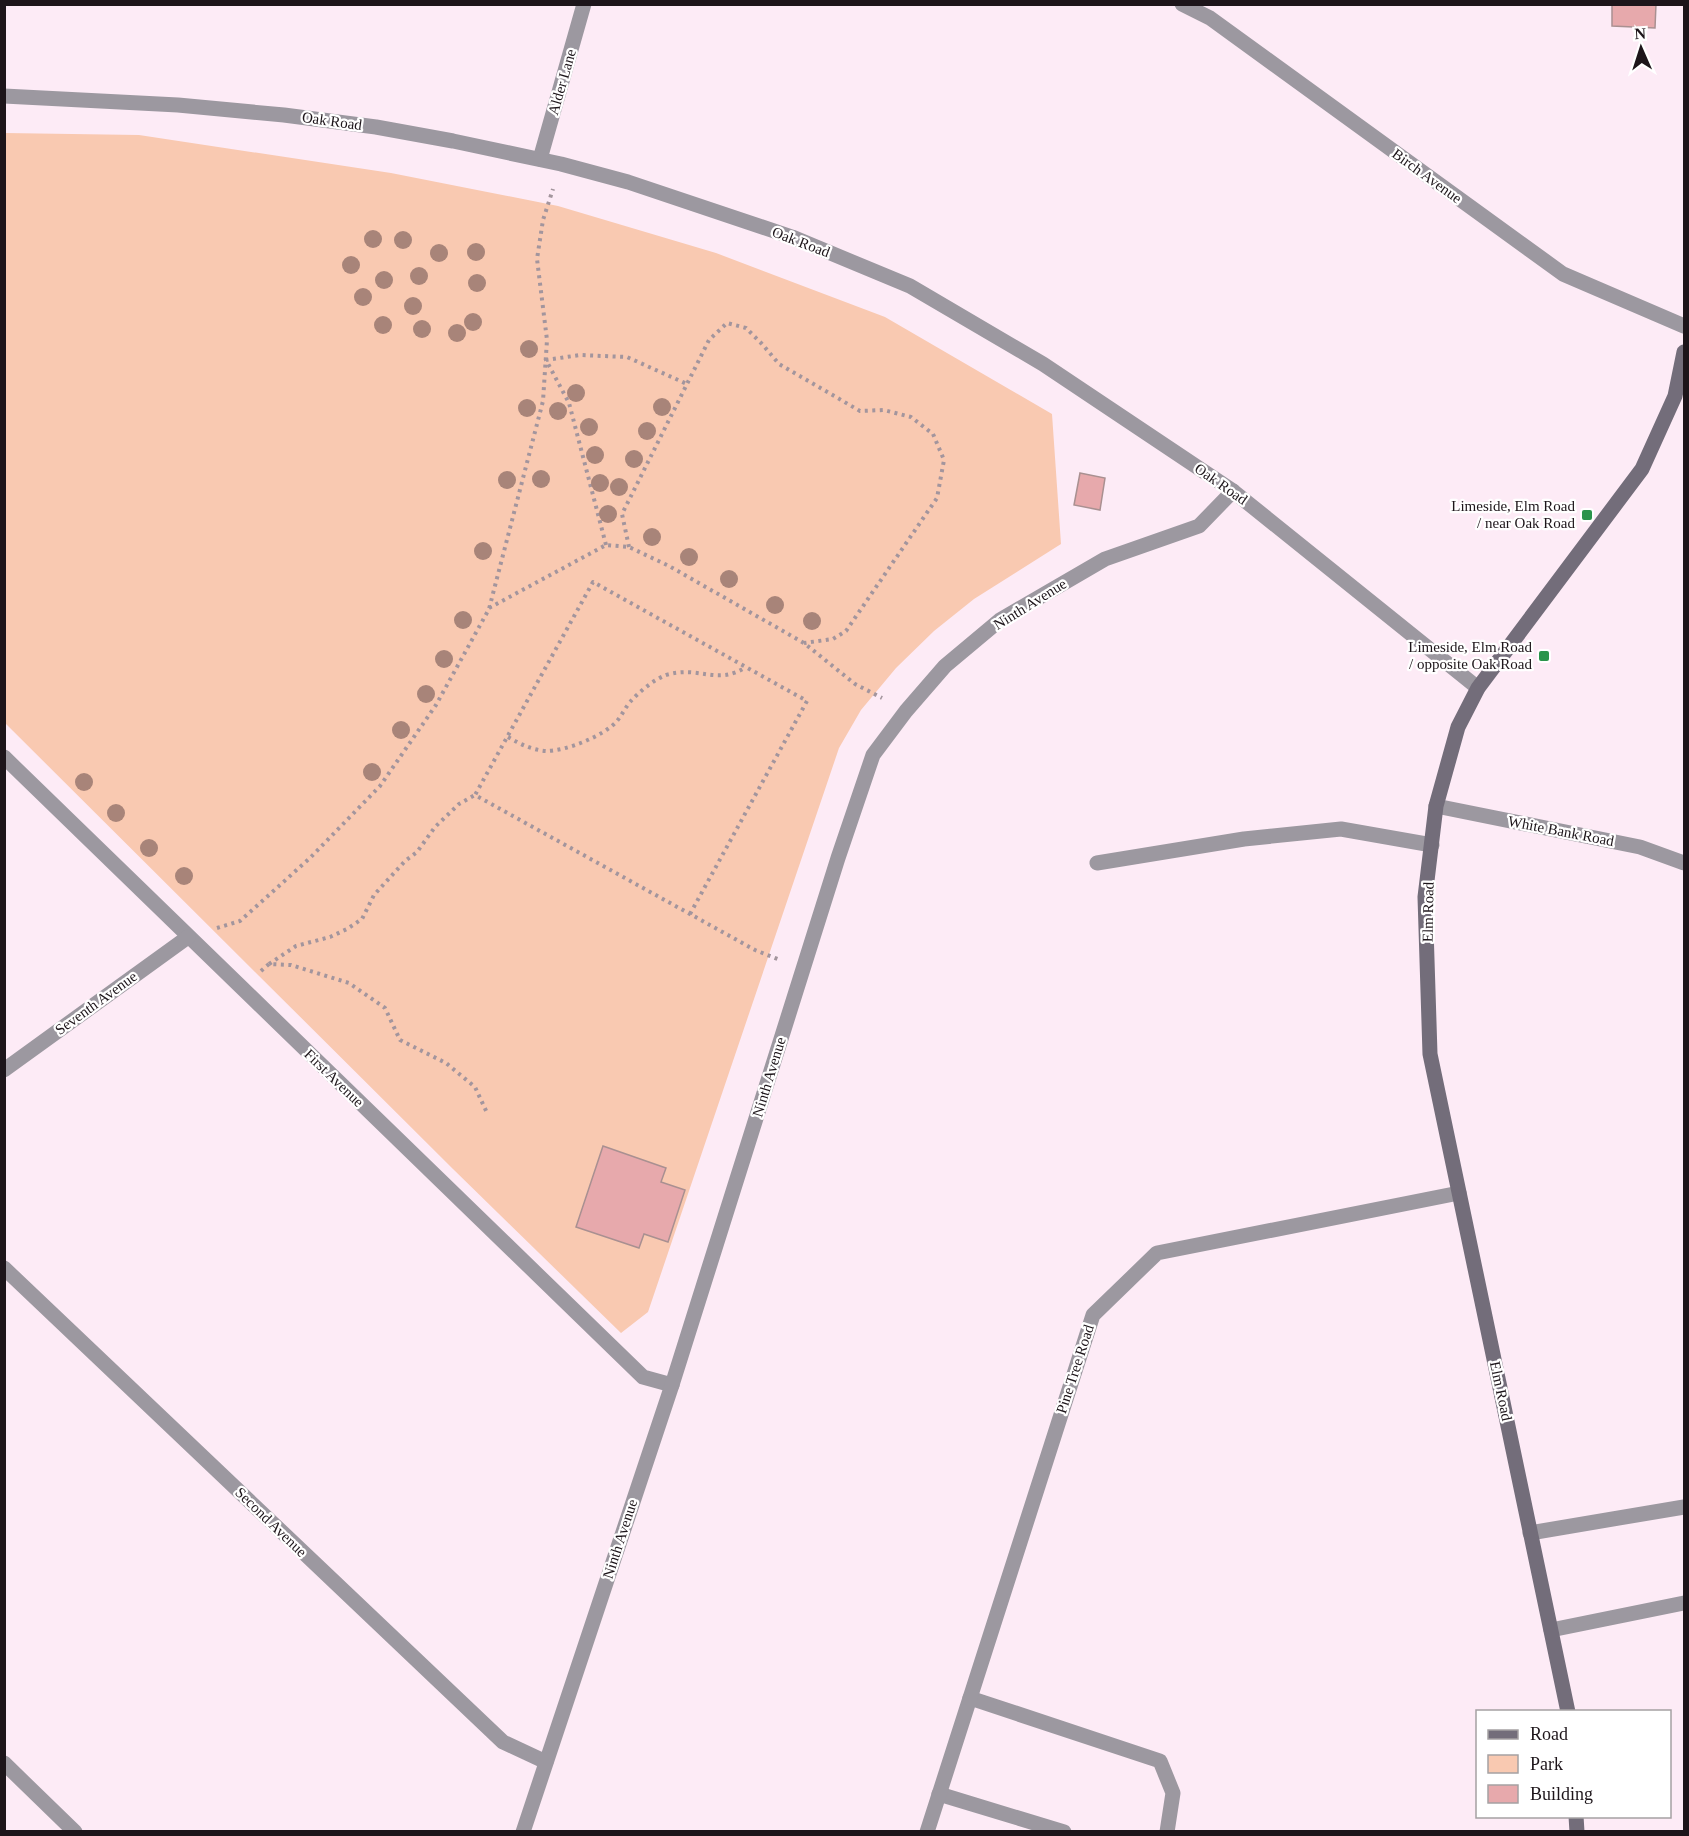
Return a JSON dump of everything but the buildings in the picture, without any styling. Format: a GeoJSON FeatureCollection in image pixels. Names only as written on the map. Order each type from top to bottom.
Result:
{"type":"FeatureCollection","features":[{"type":"Feature","properties":{"kind":"street","name":"Alder Lane"},"geometry":{"type":"LineString","coordinates":[[540,159],[584,4]]}},
{"type":"Feature","properties":{"kind":"street","name":"Birch Avenue"},"geometry":{"type":"LineString","coordinates":[[1182,4],[1214,11],[1563,274],[1684,326]]}},
{"type":"Feature","properties":{"kind":"street","name":"Oak Road"},"geometry":{"type":"LineString","coordinates":[[4,96],[178,105],[376,127],[540,159],[628,182],[792,237],[910,286],[1043,364],[1233,491],[1478,688]]}},
{"type":"Feature","properties":{"kind":"street","name":"Elm Road"},"geometry":{"type":"LineString","coordinates":[[1568,1710],[1430,1054],[1425,897],[1437,806],[1458,728],[1478,688],[1642,469],[1676,396],[1684,352]]}},
{"type":"Feature","properties":{"kind":"street","name":"Ninth Avenue"},"geometry":{"type":"LineString","coordinates":[[523,1832],[672,1385],[873,755],[906,711],[945,666],[1000,620],[1105,559],[1199,526],[1233,491]]}},
{"type":"Feature","properties":{"kind":"street","name":"First Avenue"},"geometry":{"type":"LineString","coordinates":[[4,757],[643,1377],[672,1385]]}},
{"type":"Feature","properties":{"kind":"street","name":"White Bank Road"},"geometry":{"type":"LineString","coordinates":[[1437,806],[1640,847],[1684,863]]}},
{"type":"Feature","properties":{"kind":"street"},"geometry":{"type":"LineString","coordinates":[[1097,863],[1244,838],[1341,829],[1432,845]]}},
{"type":"Feature","properties":{"kind":"street","name":"Seventh Avenue"},"geometry":{"type":"LineString","coordinates":[[4,1070],[188,937]]}},
{"type":"Feature","properties":{"kind":"street","name":"Pine Tree Road"},"geometry":{"type":"LineString","coordinates":[[927,1832],[1093,1316],[1156,1253],[1459,1193]]}},
{"type":"Feature","properties":{"kind":"street","name":"Second Avenue"},"geometry":{"type":"LineString","coordinates":[[4,1268],[503,1742],[546,1762]]}},
{"type":"Feature","properties":{"kind":"street"},"geometry":{"type":"LineString","coordinates":[[1530,1533],[1684,1507]]}},
{"type":"Feature","properties":{"kind":"street"},"geometry":{"type":"LineString","coordinates":[[1551,1630],[1684,1603]]}},
{"type":"Feature","properties":{"kind":"street"},"geometry":{"type":"LineString","coordinates":[[970,1698],[1160,1761],[1173,1793],[1167,1832]]}},
{"type":"Feature","properties":{"kind":"street"},"geometry":{"type":"LineString","coordinates":[[4,1762],[75,1832]]}},
{"type":"Feature","properties":{"kind":"street"},"geometry":{"type":"LineString","coordinates":[[939,1794],[1064,1832]]}},
{"type":"Feature","properties":{"kind":"path"},"geometry":{"type":"LineString","coordinates":[[188,937],[240,921],[310,858],[380,786],[436,705],[489,609],[543,401],[547,340],[537,259],[543,220]]}},
{"type":"Feature","properties":{"kind":"path"},"geometry":{"type":"LineString","coordinates":[[629,547],[622,514],[709,340],[727,323],[746,328],[779,364],[860,411],[884,410],[911,417],[933,434],[944,460],[937,498],[846,631],[833,639],[804,643]]}},
{"type":"Feature","properties":{"kind":"path"},"geometry":{"type":"LineString","coordinates":[[546,360],[580,355],[627,357],[687,384]]}},
{"type":"Feature","properties":{"kind":"path"},"geometry":{"type":"LineString","coordinates":[[546,360],[569,403],[606,545]]}},
{"type":"Feature","properties":{"kind":"path"},"geometry":{"type":"LineString","coordinates":[[489,609],[606,545],[629,547],[669,566],[804,643],[855,684],[906,711]]}},
{"type":"Feature","properties":{"kind":"path"},"geometry":{"type":"LineString","coordinates":[[241,988],[269,964],[296,946],[330,937],[362,919],[374,895],[405,861],[417,852],[435,827],[459,804],[475,795],[593,582],[807,701],[690,914]]}},
{"type":"Feature","properties":{"kind":"path"},"geometry":{"type":"LineString","coordinates":[[508,737],[525,747],[545,751],[561,749],[591,738],[616,722],[628,703],[640,691],[664,676],[683,671],[721,677],[735,674],[746,667]]}},
{"type":"Feature","properties":{"kind":"path"},"geometry":{"type":"LineString","coordinates":[[475,795],[755,950],[803,969]]}},
{"type":"Feature","properties":{"kind":"path"},"geometry":{"type":"LineString","coordinates":[[269,964],[291,965],[349,983],[385,1008],[400,1041],[446,1063],[475,1087],[489,1115]]}},
{"type":"Feature","properties":{"kind":"green space"},"geometry":{"type":"Polygon","coordinates":[[[5,133],[139,135],[391,173],[558,206],[716,253],[885,317],[1052,414],[1061,544],[974,599],[934,631],[896,668],[861,710],[839,748],[648,1312],[621,1333],[5,723],[5,133]]]}},
{"type":"Feature","properties":{"kind":"place","name":"Limeside, Elm Road / near Oak Road"},"geometry":{"type":"Point","coordinates":[1587,515]}},
{"type":"Feature","properties":{"kind":"place","name":"Limeside, Elm Road / opposite Oak Road"},"geometry":{"type":"Point","coordinates":[1544,656]}}]}
